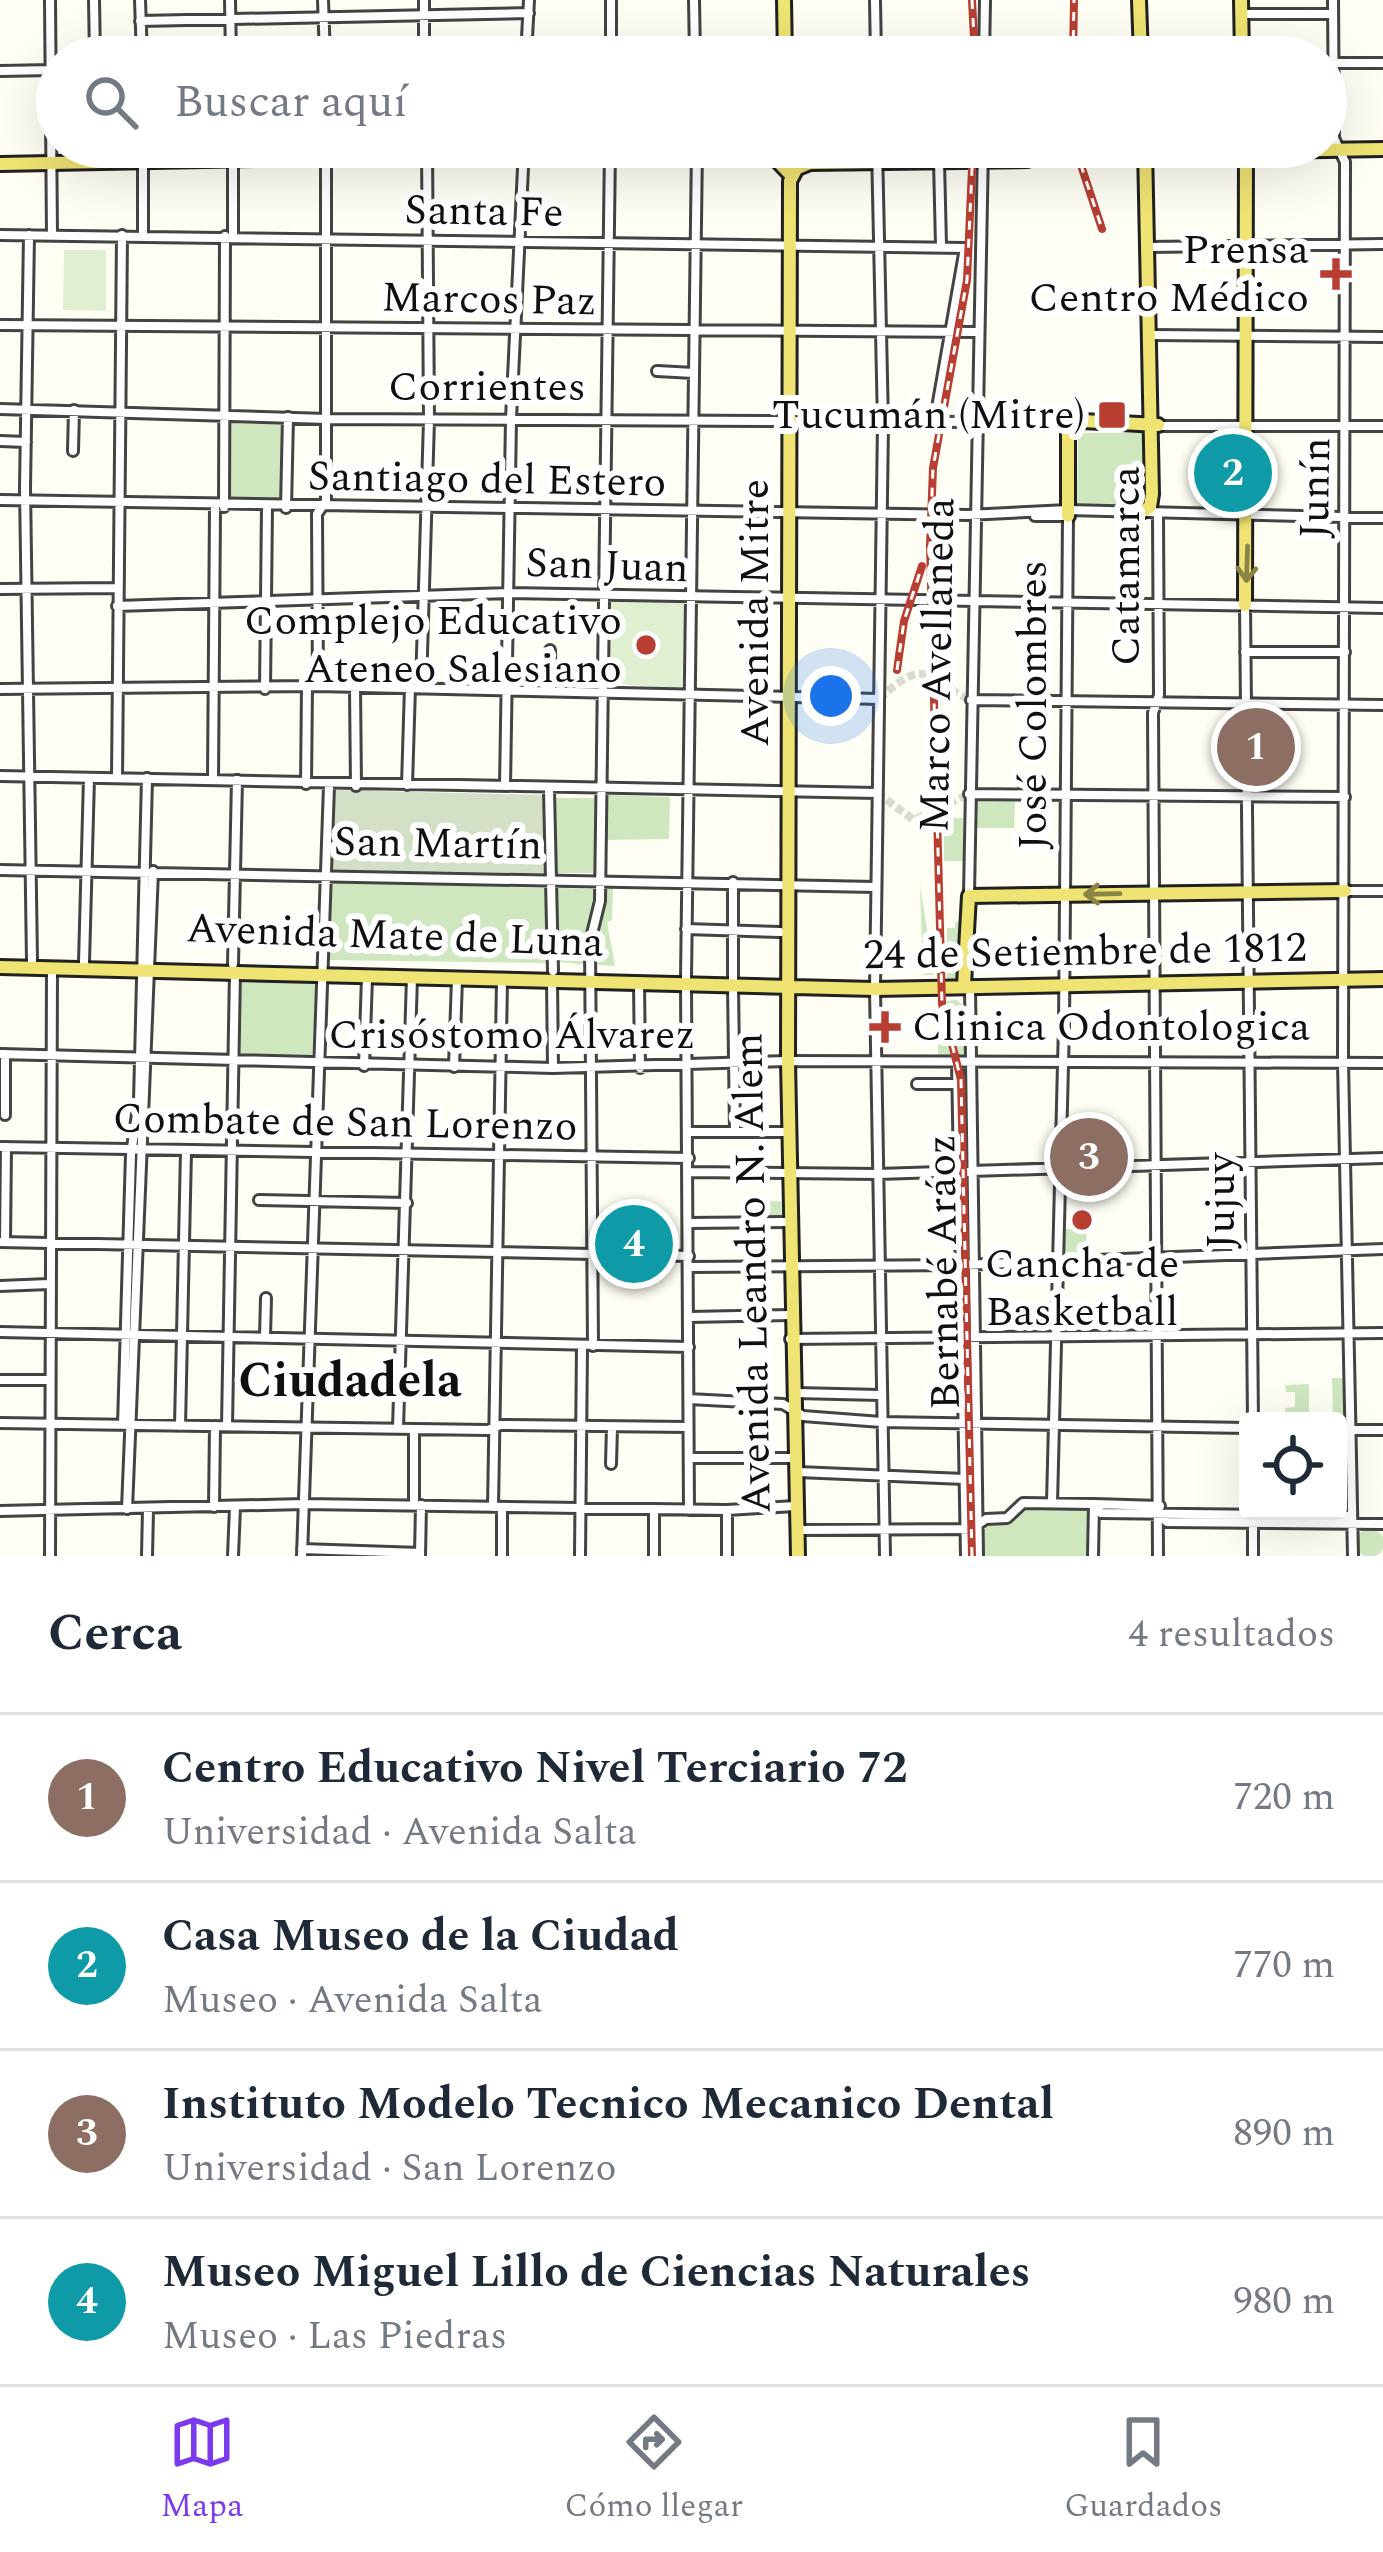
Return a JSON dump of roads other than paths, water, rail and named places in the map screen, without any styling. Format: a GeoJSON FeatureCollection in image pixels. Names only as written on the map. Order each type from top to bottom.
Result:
{"type":"FeatureCollection","features":[{"type":"Feature","properties":{"kind":"main road"},"geometry":{"type":"LineString","coordinates":[[784,0],[785,36]]}},
{"type":"Feature","properties":{"kind":"main road"},"geometry":{"type":"LineString","coordinates":[[1143,0],[1144,36]]}},
{"type":"Feature","properties":{"kind":"main road"},"geometry":{"type":"LineString","coordinates":[[1245,5],[1245,36]]}},
{"type":"Feature","properties":{"kind":"main road"},"geometry":{"type":"LineString","coordinates":[[1347,153],[1383,152]]}},
{"type":"Feature","properties":{"kind":"main road"},"geometry":{"type":"LineString","coordinates":[[0,161],[36,160]]}},
{"type":"Feature","properties":{"kind":"main road","name":"Avenida Mitre"},"geometry":{"type":"LineString","coordinates":[[783,984],[787,168]]}},
{"type":"Feature","properties":{"kind":"main road","name":"Catamarca"},"geometry":{"type":"LineString","coordinates":[[1143,168],[1151,247],[1158,516]]}},
{"type":"Feature","properties":{"kind":"main road"},"geometry":{"type":"LineString","coordinates":[[1245,605],[1252,426],[1249,168]]}},
{"type":"Feature","properties":{"kind":"main road","name":"Catamarca"},"geometry":{"type":"LineString","coordinates":[[1136,514],[1152,504],[1155,425]]}},
{"type":"Feature","properties":{"kind":"main road","name":"José Colombres"},"geometry":{"type":"LineString","coordinates":[[1070,513],[1074,428],[1155,425]]}},
{"type":"Feature","properties":{"kind":"main road","name":"Avenida Mitre"},"geometry":{"type":"LineString","coordinates":[[783,884],[783,984]]}},
{"type":"Feature","properties":{"kind":"main road"},"geometry":{"type":"LineString","coordinates":[[969,896],[1345,891]]}},
{"type":"Feature","properties":{"kind":"main road","name":"Marco Avellaneda"},"geometry":{"type":"LineString","coordinates":[[967,986],[969,896]]}},
{"type":"Feature","properties":{"kind":"main road","name":"Avenida Mate de Luna"},"geometry":{"type":"LineString","coordinates":[[0,964],[147,966]]}},
{"type":"Feature","properties":{"kind":"main road","name":"Avenida Mate de Luna"},"geometry":{"type":"LineString","coordinates":[[0,964],[783,984]]}},
{"type":"Feature","properties":{"kind":"main road","name":"Avenida Mate de Luna"},"geometry":{"type":"LineString","coordinates":[[322,969],[457,977],[552,975]]}},
{"type":"Feature","properties":{"kind":"main road","name":"Avenida Mate de Luna"},"geometry":{"type":"LineString","coordinates":[[592,977],[686,981]]}},
{"type":"Feature","properties":{"kind":"main road","name":"24 de Setiembre de 1812"},"geometry":{"type":"LineString","coordinates":[[783,984],[1064,986],[1383,979]]}},
{"type":"Feature","properties":{"kind":"main road","name":"Avenida Leandro N. Alem"},"geometry":{"type":"LineString","coordinates":[[783,984],[795,1556]]}},
{"type":"Feature","properties":{"kind":"main road","name":"Avenida Leandro N. Alem"},"geometry":{"type":"LineString","coordinates":[[785,1061],[783,1132],[788,1174],[784,1222],[789,1266]]}},
{"type":"Feature","properties":{"kind":"main road","name":"Avenida Leandro N. Alem"},"geometry":{"type":"LineString","coordinates":[[791,1339],[794,1516]]}},
{"type":"Feature","properties":{"kind":"street"},"geometry":{"type":"LineString","coordinates":[[50,0],[52,36]]}},
{"type":"Feature","properties":{"kind":"street"},"geometry":{"type":"LineString","coordinates":[[94,0],[95,36]]}},
{"type":"Feature","properties":{"kind":"street"},"geometry":{"type":"LineString","coordinates":[[140,0],[141,36]]}},
{"type":"Feature","properties":{"kind":"street"},"geometry":{"type":"LineString","coordinates":[[230,0],[231,36]]}},
{"type":"Feature","properties":{"kind":"street"},"geometry":{"type":"LineString","coordinates":[[323,0],[324,36]]}},
{"type":"Feature","properties":{"kind":"street"},"geometry":{"type":"LineString","coordinates":[[424,0],[424,36]]}},
{"type":"Feature","properties":{"kind":"street"},"geometry":{"type":"LineString","coordinates":[[527,36],[529,0]]}},
{"type":"Feature","properties":{"kind":"street"},"geometry":{"type":"LineString","coordinates":[[611,0],[611,36]]}},
{"type":"Feature","properties":{"kind":"street"},"geometry":{"type":"LineString","coordinates":[[694,0],[695,36]]}},
{"type":"Feature","properties":{"kind":"street"},"geometry":{"type":"LineString","coordinates":[[874,0],[875,36]]}},
{"type":"Feature","properties":{"kind":"street"},"geometry":{"type":"LineString","coordinates":[[985,36],[986,0]]}},
{"type":"Feature","properties":{"kind":"street","name":"Junín"},"geometry":{"type":"LineString","coordinates":[[1332,36],[1333,0]]}},
{"type":"Feature","properties":{"kind":"street"},"geometry":{"type":"LineString","coordinates":[[1245,5],[1333,14]]}},
{"type":"Feature","properties":{"kind":"street"},"geometry":{"type":"LineString","coordinates":[[140,21],[529,13]]}},
{"type":"Feature","properties":{"kind":"street"},"geometry":{"type":"LineString","coordinates":[[1347,64],[1383,63]]}},
{"type":"Feature","properties":{"kind":"street"},"geometry":{"type":"LineString","coordinates":[[0,71],[36,70]]}},
{"type":"Feature","properties":{"kind":"street"},"geometry":{"type":"LineString","coordinates":[[52,168],[52,235]]}},
{"type":"Feature","properties":{"kind":"street"},"geometry":{"type":"LineString","coordinates":[[142,237],[143,168]]}},
{"type":"Feature","properties":{"kind":"street"},"geometry":{"type":"LineString","coordinates":[[213,780],[214,604],[226,416],[232,168]]}},
{"type":"Feature","properties":{"kind":"street"},"geometry":{"type":"LineString","coordinates":[[318,686],[317,514],[322,507],[327,419],[327,168]]}},
{"type":"Feature","properties":{"kind":"street"},"geometry":{"type":"LineString","coordinates":[[407,785],[427,510],[427,168]]}},
{"type":"Feature","properties":{"kind":"street"},"geometry":{"type":"LineString","coordinates":[[506,787],[511,419],[523,168]]}},
{"type":"Feature","properties":{"kind":"street"},"geometry":{"type":"LineString","coordinates":[[580,1556],[581,1427],[594,1254],[590,942],[600,880],[607,168]]}},
{"type":"Feature","properties":{"kind":"street"},"geometry":{"type":"LineString","coordinates":[[689,1510],[686,928],[697,168]]}},
{"type":"Feature","properties":{"kind":"street"},"geometry":{"type":"LineString","coordinates":[[877,168],[883,424],[875,1061],[886,1556]]}},
{"type":"Feature","properties":{"kind":"street"},"geometry":{"type":"LineString","coordinates":[[939,168],[940,246]]}},
{"type":"Feature","properties":{"kind":"street","name":"Marco Avellaneda"},"geometry":{"type":"LineString","coordinates":[[969,896],[974,422],[983,168]]}},
{"type":"Feature","properties":{"kind":"street","name":"Junín"},"geometry":{"type":"LineString","coordinates":[[1341,168],[1347,426],[1343,1063],[1353,1556]]}},
{"type":"Feature","properties":{"kind":"street","name":"Santa Fe"},"geometry":{"type":"LineString","coordinates":[[0,235],[965,248],[954,332]]}},
{"type":"Feature","properties":{"kind":"street"},"geometry":{"type":"LineString","coordinates":[[29,235],[26,500],[32,961]]}},
{"type":"Feature","properties":{"kind":"street"},"geometry":{"type":"LineString","coordinates":[[117,778],[122,235]]}},
{"type":"Feature","properties":{"kind":"street"},"geometry":{"type":"LineString","coordinates":[[1151,247],[1383,244]]}},
{"type":"Feature","properties":{"kind":"street","name":"Marcos Paz"},"geometry":{"type":"LineString","coordinates":[[0,325],[977,332]]}},
{"type":"Feature","properties":{"kind":"street"},"geometry":{"type":"LineString","coordinates":[[934,424],[954,332]]}},
{"type":"Feature","properties":{"kind":"street"},"geometry":{"type":"LineString","coordinates":[[1153,335],[1383,337]]}},
{"type":"Feature","properties":{"kind":"street"},"geometry":{"type":"LineString","coordinates":[[657,371],[694,373]]}},
{"type":"Feature","properties":{"kind":"street","name":"Corrientes"},"geometry":{"type":"LineString","coordinates":[[0,409],[327,419],[974,422]]}},
{"type":"Feature","properties":{"kind":"street"},"geometry":{"type":"LineString","coordinates":[[73,452],[74,410]]}},
{"type":"Feature","properties":{"kind":"street"},"geometry":{"type":"LineString","coordinates":[[286,508],[288,418]]}},
{"type":"Feature","properties":{"kind":"street"},"geometry":{"type":"LineString","coordinates":[[1155,425],[1383,426]]}},
{"type":"Feature","properties":{"kind":"street"},"geometry":{"type":"LineString","coordinates":[[0,442],[26,442]]}},
{"type":"Feature","properties":{"kind":"street","name":"Santiago del Estero"},"geometry":{"type":"LineString","coordinates":[[0,500],[267,508],[1383,518]]}},
{"type":"Feature","properties":{"kind":"street"},"geometry":{"type":"LineString","coordinates":[[266,688],[267,508]]}},
{"type":"Feature","properties":{"kind":"street","name":"José Colombres"},"geometry":{"type":"LineString","coordinates":[[1052,1503],[1070,513]]}},
{"type":"Feature","properties":{"kind":"street","name":"Catamarca"},"geometry":{"type":"LineString","coordinates":[[1158,516],[1153,794],[1158,1556]]}},
{"type":"Feature","properties":{"kind":"street"},"geometry":{"type":"LineString","coordinates":[[0,589],[117,588]]}},
{"type":"Feature","properties":{"kind":"street","name":"San Juan"},"geometry":{"type":"LineString","coordinates":[[117,606],[508,593],[785,602],[1383,608]]}},
{"type":"Feature","properties":{"kind":"street","name":"Jujuy"},"geometry":{"type":"LineString","coordinates":[[1245,605],[1250,1412]]}},
{"type":"Feature","properties":{"kind":"street"},"geometry":{"type":"LineString","coordinates":[[550,650],[551,690]]}},
{"type":"Feature","properties":{"kind":"street"},"geometry":{"type":"LineString","coordinates":[[1245,652],[1345,652]]}},
{"type":"Feature","properties":{"kind":"street"},"geometry":{"type":"LineString","coordinates":[[306,784],[307,686]]}},
{"type":"Feature","properties":{"kind":"street"},"geometry":{"type":"LineString","coordinates":[[0,688],[355,686],[879,699]]}},
{"type":"Feature","properties":{"kind":"street"},"geometry":{"type":"LineString","coordinates":[[355,686],[356,785]]}},
{"type":"Feature","properties":{"kind":"street"},"geometry":{"type":"LineString","coordinates":[[970,700],[1383,705]]}},
{"type":"Feature","properties":{"kind":"street"},"geometry":{"type":"LineString","coordinates":[[0,776],[328,786],[877,793]]}},
{"type":"Feature","properties":{"kind":"street"},"geometry":{"type":"LineString","coordinates":[[84,962],[89,778]]}},
{"type":"Feature","properties":{"kind":"street"},"geometry":{"type":"LineString","coordinates":[[127,1509],[131,1246],[145,1058],[147,778]]}},
{"type":"Feature","properties":{"kind":"street"},"geometry":{"type":"LineString","coordinates":[[227,1426],[237,780]]}},
{"type":"Feature","properties":{"kind":"street"},"geometry":{"type":"LineString","coordinates":[[328,786],[316,1248],[302,1553],[420,1554],[414,1429]]}},
{"type":"Feature","properties":{"kind":"street"},"geometry":{"type":"LineString","coordinates":[[549,790],[553,1068]]}},
{"type":"Feature","properties":{"kind":"street"},"geometry":{"type":"LineString","coordinates":[[969,794],[1345,797]]}},
{"type":"Feature","properties":{"kind":"street","name":"San Martín"},"geometry":{"type":"LineString","coordinates":[[0,870],[875,887]]}},
{"type":"Feature","properties":{"kind":"street"},"geometry":{"type":"LineString","coordinates":[[733,882],[734,1132]]}},
{"type":"Feature","properties":{"kind":"street"},"geometry":{"type":"LineString","coordinates":[[1345,891],[1383,891]]}},
{"type":"Feature","properties":{"kind":"street"},"geometry":{"type":"LineString","coordinates":[[686,928],[780,932]]}},
{"type":"Feature","properties":{"kind":"street"},"geometry":{"type":"LineString","coordinates":[[50,1556],[52,968]]}},
{"type":"Feature","properties":{"kind":"street"},"geometry":{"type":"LineString","coordinates":[[364,1066],[367,974]]}},
{"type":"Feature","properties":{"kind":"street"},"geometry":{"type":"LineString","coordinates":[[398,1428],[412,975]]}},
{"type":"Feature","properties":{"kind":"street"},"geometry":{"type":"LineString","coordinates":[[454,1066],[457,977]]}},
{"type":"Feature","properties":{"kind":"street"},"geometry":{"type":"LineString","coordinates":[[502,978],[494,1428],[502,1556]]}},
{"type":"Feature","properties":{"kind":"street"},"geometry":{"type":"LineString","coordinates":[[639,982],[640,1068]]}},
{"type":"Feature","properties":{"kind":"street","name":"Bernabé Aráoz"},"geometry":{"type":"LineString","coordinates":[[967,986],[976,1263],[978,1556]]}},
{"type":"Feature","properties":{"kind":"street"},"geometry":{"type":"LineString","coordinates":[[3,1054],[5,1114]]}},
{"type":"Feature","properties":{"kind":"street","name":"Crisóstomo Álvarez"},"geometry":{"type":"LineString","coordinates":[[3,1054],[553,1068],[785,1061],[1383,1063]]}},
{"type":"Feature","properties":{"kind":"street","name":"Bernabé Aráoz"},"geometry":{"type":"LineString","coordinates":[[957,1061],[966,1556]]}},
{"type":"Feature","properties":{"kind":"street"},"geometry":{"type":"LineString","coordinates":[[916,1084],[958,1084]]}},
{"type":"Feature","properties":{"kind":"street"},"geometry":{"type":"LineString","coordinates":[[688,1132],[783,1132]]}},
{"type":"Feature","properties":{"kind":"street"},"geometry":{"type":"LineString","coordinates":[[3,1147],[3,1243],[689,1256]]}},
{"type":"Feature","properties":{"kind":"street","name":"Combate de San Lorenzo"},"geometry":{"type":"LineString","coordinates":[[3,1147],[688,1158]]}},
{"type":"Feature","properties":{"kind":"street"},"geometry":{"type":"LineString","coordinates":[[180,1426],[186,1151]]}},
{"type":"Feature","properties":{"kind":"street"},"geometry":{"type":"LineString","coordinates":[[689,1172],[878,1174],[1383,1158]]}},
{"type":"Feature","properties":{"kind":"street"},"geometry":{"type":"LineString","coordinates":[[259,1199],[407,1203]]}},
{"type":"Feature","properties":{"kind":"street"},"geometry":{"type":"LineString","coordinates":[[689,1223],[784,1222]]}},
{"type":"Feature","properties":{"kind":"street"},"geometry":{"type":"LineString","coordinates":[[689,1268],[962,1265],[1383,1250]]}},
{"type":"Feature","properties":{"kind":"street"},"geometry":{"type":"LineString","coordinates":[[0,1286],[50,1284]]}},
{"type":"Feature","properties":{"kind":"street"},"geometry":{"type":"LineString","coordinates":[[265,1337],[266,1298]]}},
{"type":"Feature","properties":{"kind":"street"},"geometry":{"type":"LineString","coordinates":[[689,1317],[790,1315]]}},
{"type":"Feature","properties":{"kind":"street"},"geometry":{"type":"LineString","coordinates":[[0,1332],[689,1347]]}},
{"type":"Feature","properties":{"kind":"street"},"geometry":{"type":"LineString","coordinates":[[791,1339],[1383,1333]]}},
{"type":"Feature","properties":{"kind":"street"},"geometry":{"type":"LineString","coordinates":[[0,1380],[50,1380]]}},
{"type":"Feature","properties":{"kind":"street"},"geometry":{"type":"LineString","coordinates":[[794,1393],[880,1395]]}},
{"type":"Feature","properties":{"kind":"street"},"geometry":{"type":"LineString","coordinates":[[689,1399],[880,1422],[1239,1425]]}},
{"type":"Feature","properties":{"kind":"street"},"geometry":{"type":"LineString","coordinates":[[0,1423],[688,1427]]}},
{"type":"Feature","properties":{"kind":"street"},"geometry":{"type":"LineString","coordinates":[[214,1507],[215,1426]]}},
{"type":"Feature","properties":{"kind":"street"},"geometry":{"type":"LineString","coordinates":[[611,1464],[612,1427]]}},
{"type":"Feature","properties":{"kind":"street"},"geometry":{"type":"LineString","coordinates":[[1350,1430],[1383,1430]]}},
{"type":"Feature","properties":{"kind":"street"},"geometry":{"type":"LineString","coordinates":[[688,1458],[790,1458]]}},
{"type":"Feature","properties":{"kind":"street"},"geometry":{"type":"LineString","coordinates":[[796,1472],[964,1479]]}},
{"type":"Feature","properties":{"kind":"street"},"geometry":{"type":"LineString","coordinates":[[0,1511],[304,1504],[727,1510],[885,1530],[965,1529],[1007,1518],[1017,1505],[1052,1503],[1239,1515]]}},
{"type":"Feature","properties":{"kind":"street"},"geometry":{"type":"LineString","coordinates":[[1093,1556],[1094,1504]]}},
{"type":"Feature","properties":{"kind":"street"},"geometry":{"type":"LineString","coordinates":[[233,1556],[236,1507]]}},
{"type":"Feature","properties":{"kind":"street"},"geometry":{"type":"LineString","coordinates":[[148,1509],[148,1556]]}},
{"type":"Feature","properties":{"kind":"street"},"geometry":{"type":"LineString","coordinates":[[653,1556],[654,1509]]}},
{"type":"Feature","properties":{"kind":"street"},"geometry":{"type":"LineString","coordinates":[[727,1510],[727,1556]]}},
{"type":"Feature","properties":{"kind":"street"},"geometry":{"type":"LineString","coordinates":[[1253,1520],[1253,1556]]}},
{"type":"Feature","properties":{"kind":"street"},"geometry":{"type":"LineString","coordinates":[[1347,1520],[1383,1524]]}},
{"type":"Feature","properties":{"kind":"tunnel"},"geometry":{"type":"LineString","coordinates":[[879,699],[917,674],[934,678],[970,700]]}},
{"type":"Feature","properties":{"kind":"tunnel"},"geometry":{"type":"LineString","coordinates":[[877,793],[914,820],[969,794]]}},
{"type":"Feature","properties":{"kind":"railway"},"geometry":{"type":"LineString","coordinates":[[972,0],[974,36]]}},
{"type":"Feature","properties":{"kind":"railway"},"geometry":{"type":"LineString","coordinates":[[1073,36],[1074,0]]}},
{"type":"Feature","properties":{"kind":"railway"},"geometry":{"type":"LineString","coordinates":[[972,168],[967,280],[933,468],[930,546],[942,1004],[961,1080],[972,1556]]}},
{"type":"Feature","properties":{"kind":"railway"},"geometry":{"type":"LineString","coordinates":[[1082,168],[1102,229]]}},
{"type":"Feature","properties":{"kind":"railway"},"geometry":{"type":"LineString","coordinates":[[897,670],[904,621],[922,566]]}},
{"type":"Feature","properties":{"kind":"place","name":"Prensa Centro Médico"},"geometry":{"type":"Point","coordinates":[1336,274]}},
{"type":"Feature","properties":{"kind":"place","name":"Tucumán (Mitre)"},"geometry":{"type":"Point","coordinates":[1112,415]}},
{"type":"Feature","properties":{"kind":"place","name":"Casa Museo de la Ciudad"},"geometry":{"type":"Point","coordinates":[1233,473]}},
{"type":"Feature","properties":{"kind":"place","name":"Complejo Educativo Ateneo Salesiano"},"geometry":{"type":"Point","coordinates":[646,645]}},
{"type":"Feature","properties":{"kind":"place","name":"Centro Educativo Nivel Terciario 72"},"geometry":{"type":"Point","coordinates":[1256,747]}},
{"type":"Feature","properties":{"kind":"place","name":"Clinica Odontologica"},"geometry":{"type":"Point","coordinates":[885,1027]}},
{"type":"Feature","properties":{"kind":"place","name":"Instituto Modelo Tecnico Mecanico Dental"},"geometry":{"type":"Point","coordinates":[1089,1157]}},
{"type":"Feature","properties":{"kind":"place","name":"Cancha de Basketball"},"geometry":{"type":"Point","coordinates":[1082,1220]}},
{"type":"Feature","properties":{"kind":"place","name":"Museo Miguel Lillo de Ciencias Naturales"},"geometry":{"type":"Point","coordinates":[634,1244]}},
{"type":"Feature","properties":{"kind":"district","name":"Ciudadela"},"geometry":{"type":"Point","coordinates":[350,1381]}}]}
